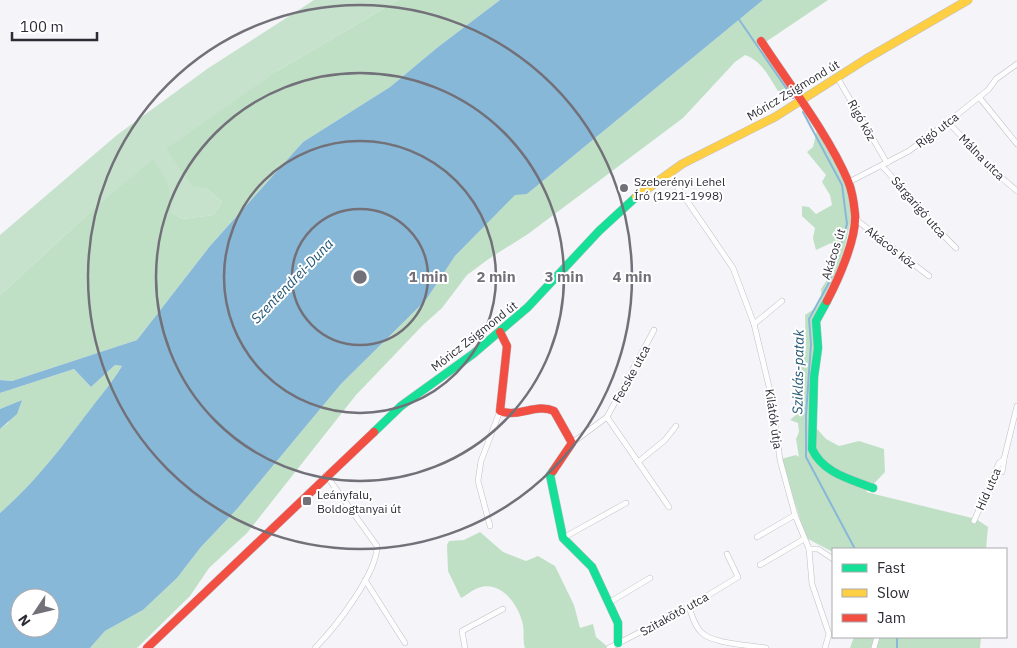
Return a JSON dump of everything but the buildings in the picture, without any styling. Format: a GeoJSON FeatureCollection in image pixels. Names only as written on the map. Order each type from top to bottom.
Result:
{"type":"FeatureCollection","features":[{"type":"Feature","properties":{"kind":"main road","name":"Móricz Zsigmond út"},"geometry":{"type":"LineString","coordinates":[[147,648],[326,475],[401,406],[500,332],[528,307],[619,212],[668,173],[802,101],[838,77],[968,0]]}},
{"type":"Feature","properties":{"kind":"main road","name":"Akácos út"},"geometry":{"type":"LineString","coordinates":[[761,41],[802,101],[849,182],[855,216],[852,235],[836,284],[816,322],[818,348],[814,378],[812,450],[814,457],[822,465],[873,488]]}},
{"type":"Feature","properties":{"kind":"main road"},"geometry":{"type":"LineString","coordinates":[[500,332],[507,346],[500,411],[514,415],[544,407],[550,408],[554,411],[572,443],[550,475],[563,538],[592,567],[610,602],[618,624],[618,643]]}},
{"type":"Feature","properties":{"kind":"street","name":"Rigó utca"},"geometry":{"type":"LineString","coordinates":[[849,182],[909,151],[979,98],[996,80],[1017,64]]}},
{"type":"Feature","properties":{"kind":"street","name":"Rigó köz"},"geometry":{"type":"LineString","coordinates":[[838,77],[884,164]]}},
{"type":"Feature","properties":{"kind":"street"},"geometry":{"type":"LineString","coordinates":[[979,98],[1017,144]]}},
{"type":"Feature","properties":{"kind":"street","name":"Málna utca"},"geometry":{"type":"LineString","coordinates":[[948,122],[995,172],[1017,191]]}},
{"type":"Feature","properties":{"kind":"street","name":"Sárgarigó utca"},"geometry":{"type":"LineString","coordinates":[[884,164],[912,197],[923,214],[956,248]]}},
{"type":"Feature","properties":{"kind":"street","name":"Kilátók útja"},"geometry":{"type":"LineString","coordinates":[[668,173],[733,268],[754,324],[772,399],[780,460],[795,515],[810,549]]}},
{"type":"Feature","properties":{"kind":"street","name":"Akácos köz"},"geometry":{"type":"LineString","coordinates":[[855,216],[859,222],[929,276]]}},
{"type":"Feature","properties":{"kind":"street"},"geometry":{"type":"LineString","coordinates":[[754,324],[782,301]]}},
{"type":"Feature","properties":{"kind":"street","name":"Fecske utca"},"geometry":{"type":"LineString","coordinates":[[572,443],[607,417],[654,330]]}},
{"type":"Feature","properties":{"kind":"street","name":"Híd utca"},"geometry":{"type":"LineString","coordinates":[[1002,472],[1017,406]]}},
{"type":"Feature","properties":{"kind":"street"},"geometry":{"type":"LineString","coordinates":[[490,526],[478,482],[481,461],[500,411]]}},
{"type":"Feature","properties":{"kind":"street","name":"Fecske utca"},"geometry":{"type":"LineString","coordinates":[[607,417],[670,507]]}},
{"type":"Feature","properties":{"kind":"street"},"geometry":{"type":"LineString","coordinates":[[638,462],[665,440],[676,426]]}},
{"type":"Feature","properties":{"kind":"street","name":"Híd utca"},"geometry":{"type":"LineString","coordinates":[[974,521],[1004,458]]}},
{"type":"Feature","properties":{"kind":"street"},"geometry":{"type":"LineString","coordinates":[[315,648],[342,617],[365,580],[376,561],[377,546],[326,475]]}},
{"type":"Feature","properties":{"kind":"street"},"geometry":{"type":"LineString","coordinates":[[563,538],[626,503]]}},
{"type":"Feature","properties":{"kind":"street"},"geometry":{"type":"LineString","coordinates":[[757,538],[795,515]]}},
{"type":"Feature","properties":{"kind":"street"},"geometry":{"type":"LineString","coordinates":[[760,565],[804,539]]}},
{"type":"Feature","properties":{"kind":"street"},"geometry":{"type":"LineString","coordinates":[[825,648],[829,634],[812,584],[810,549],[818,550],[832,558]]}},
{"type":"Feature","properties":{"kind":"street","name":"Szitakötő utca"},"geometry":{"type":"LineString","coordinates":[[609,648],[689,607],[738,577],[727,554]]}},
{"type":"Feature","properties":{"kind":"street"},"geometry":{"type":"LineString","coordinates":[[610,602],[650,578]]}},
{"type":"Feature","properties":{"kind":"street"},"geometry":{"type":"LineString","coordinates":[[365,580],[405,643]]}},
{"type":"Feature","properties":{"kind":"street"},"geometry":{"type":"LineString","coordinates":[[689,607],[700,631],[705,636],[719,641],[766,648]]}},
{"type":"Feature","properties":{"kind":"street"},"geometry":{"type":"LineString","coordinates":[[464,648],[462,631],[503,608]]}},
{"type":"Feature","properties":{"kind":"street"},"geometry":{"type":"LineString","coordinates":[[718,648],[719,641]]}},
{"type":"Feature","properties":{"kind":"green space"},"geometry":{"type":"Polygon","coordinates":[[[314,0],[398,0],[277,71],[192,185],[207,189],[222,202],[213,215],[183,219],[172,213],[169,202],[89,213],[0,295],[0,235],[117,135],[207,69],[314,0]]]}},
{"type":"Feature","properties":{"kind":"green space"},"geometry":{"type":"Polygon","coordinates":[[[398,0],[500,0],[438,47],[390,87],[303,142],[210,246],[137,340],[12,381],[0,380],[0,295],[89,213],[153,159],[168,183],[172,213],[183,219],[213,215],[222,202],[207,189],[192,186],[166,149],[277,71],[398,0]]]}},
{"type":"Feature","properties":{"kind":"green space"},"geometry":{"type":"Polygon","coordinates":[[[763,0],[828,0],[757,48],[765,51],[794,95],[790,97],[782,91],[778,91],[764,70],[751,58],[745,55],[735,62],[683,118],[528,234],[467,275],[442,308],[423,325],[356,395],[247,533],[209,568],[190,596],[137,648],[90,648],[105,631],[143,610],[177,578],[201,547],[237,509],[341,384],[426,300],[455,256],[515,194],[527,194],[763,0]]]}},
{"type":"Feature","properties":{"kind":"green space"},"geometry":{"type":"Polygon","coordinates":[[[817,130],[846,184],[852,214],[845,247],[831,289],[815,316],[816,349],[810,421],[826,439],[839,446],[859,441],[884,449],[885,472],[866,492],[976,519],[988,527],[986,548],[832,548],[832,551],[806,538],[781,459],[796,455],[799,457],[796,439],[799,432],[798,423],[790,420],[796,415],[798,407],[795,395],[795,376],[806,349],[805,315],[820,302],[821,289],[827,280],[832,266],[830,252],[834,247],[831,243],[816,250],[813,238],[815,228],[802,216],[802,206],[809,207],[816,214],[832,205],[830,195],[822,182],[826,175],[807,152],[813,147],[817,130]]]}},
{"type":"Feature","properties":{"kind":"green space"},"geometry":{"type":"Polygon","coordinates":[[[115,365],[122,366],[61,448],[32,482],[0,513],[0,429],[8,423],[22,400],[0,409],[0,393],[74,369],[91,387],[115,365]]]}},
{"type":"Feature","properties":{"kind":"green space"},"geometry":{"type":"Polygon","coordinates":[[[480,532],[503,552],[526,561],[538,556],[555,566],[574,605],[580,628],[593,624],[596,637],[609,648],[525,648],[520,614],[512,601],[500,590],[486,586],[476,589],[461,598],[448,571],[447,545],[449,541],[464,540],[480,532]]]}},
{"type":"Feature","properties":{"kind":"green space"},"geometry":{"type":"Polygon","coordinates":[[[854,638],[981,638],[980,648],[850,648],[854,638]]]}},
{"type":"Feature","properties":{"kind":"water","name":"Szentendrei-Duna"},"geometry":{"type":"Polygon","coordinates":[[[500,0],[763,0],[527,194],[515,195],[455,256],[426,300],[341,384],[237,509],[201,547],[177,578],[143,610],[105,631],[90,648],[0,648],[0,513],[32,482],[51,460],[122,366],[115,365],[91,387],[74,369],[0,393],[0,380],[12,381],[137,340],[210,246],[303,142],[390,87],[438,47],[500,0]]]}},
{"type":"Feature","properties":{"kind":"water"},"geometry":{"type":"Polygon","coordinates":[[[22,400],[17,414],[0,429],[0,409],[22,400]]]}},
{"type":"Feature","properties":{"kind":"waterway","name":"Sziklás-patak"},"geometry":{"type":"LineString","coordinates":[[738,18],[793,98]]}},
{"type":"Feature","properties":{"kind":"waterway","name":"Sziklás-patak"},"geometry":{"type":"LineString","coordinates":[[803,112],[842,185],[847,224],[830,281],[809,319],[811,344],[806,415],[806,457],[854,548]]}},
{"type":"Feature","properties":{"kind":"waterway","name":"Sziklás-patak"},"geometry":{"type":"LineString","coordinates":[[897,638],[897,648]]}},
{"type":"Feature","properties":{"kind":"traffic: fast"},"geometry":{"type":"LineString","coordinates":[[374,432],[401,406],[473,354],[528,307],[599,231],[636,197]]}},
{"type":"Feature","properties":{"kind":"traffic: fast"},"geometry":{"type":"LineString","coordinates":[[827,301],[816,321],[818,348],[814,377],[812,449],[830,470],[873,488]]}},
{"type":"Feature","properties":{"kind":"traffic: fast"},"geometry":{"type":"LineString","coordinates":[[553,471],[550,475],[563,538],[592,567],[618,623],[618,643]]}},
{"type":"Feature","properties":{"kind":"traffic: slow"},"geometry":{"type":"LineString","coordinates":[[636,197],[682,164],[775,117],[866,59],[968,0]]}},
{"type":"Feature","properties":{"kind":"traffic: jam"},"geometry":{"type":"LineString","coordinates":[[761,41],[830,145],[851,189],[855,214],[853,235],[841,271],[827,301]]}},
{"type":"Feature","properties":{"kind":"traffic: jam"},"geometry":{"type":"LineString","coordinates":[[500,332],[507,346],[500,411],[507,413],[541,409],[554,411],[572,443],[553,471]]}},
{"type":"Feature","properties":{"kind":"traffic: jam"},"geometry":{"type":"LineString","coordinates":[[147,648],[374,432]]}},
{"type":"Feature","properties":{"kind":"place","name":"Szeberényi Lehel Író (1921-1998)"},"geometry":{"type":"Point","coordinates":[624,188]}},
{"type":"Feature","properties":{"kind":"place","name":"Leányfalu, Boldogtanyai út"},"geometry":{"type":"Point","coordinates":[307,501]}}]}
